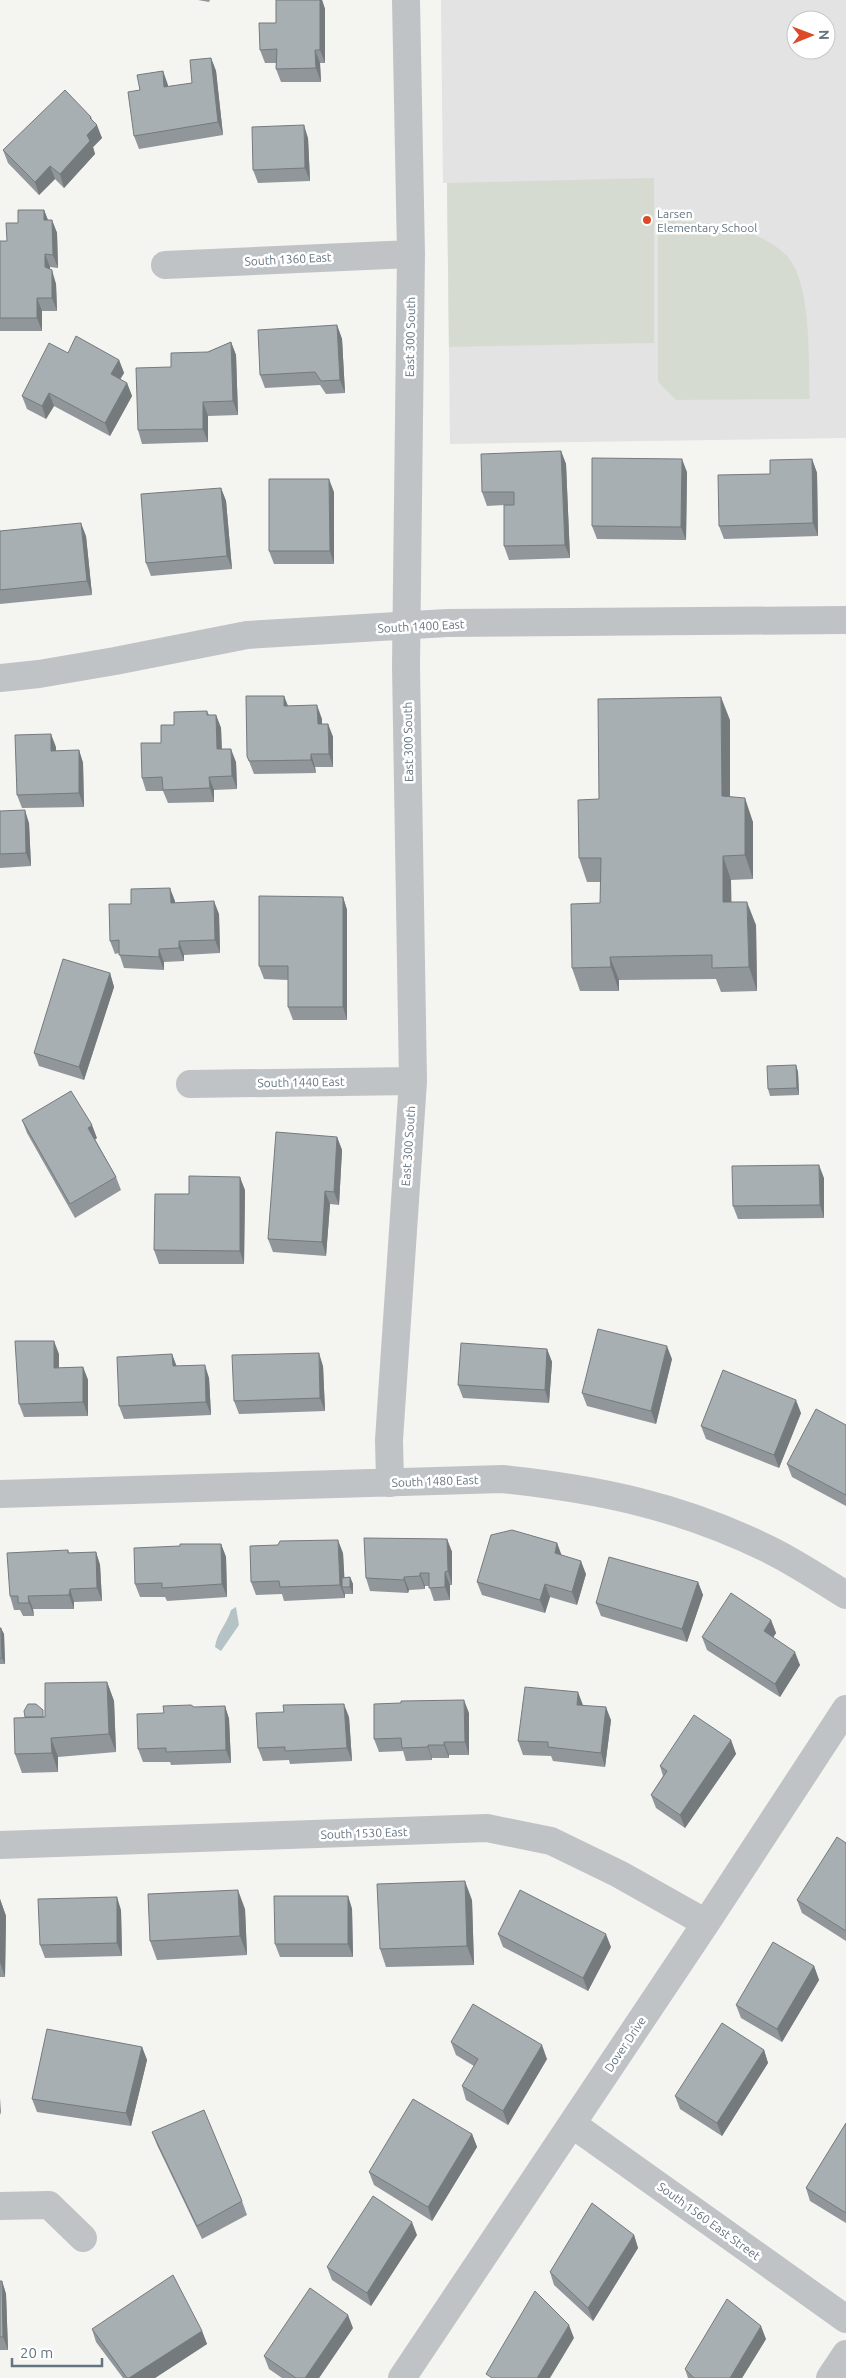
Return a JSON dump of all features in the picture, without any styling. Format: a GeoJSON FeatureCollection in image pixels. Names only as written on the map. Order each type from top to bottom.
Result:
{"type":"FeatureCollection","features":[{"type":"Feature","properties":{"kind":"street","name":"East 300 South"},"geometry":{"type":"LineString","coordinates":[[390,1483],[389,1440],[413,1081],[406,666],[408,626],[411,254],[406,0]]}},
{"type":"Feature","properties":{"kind":"street","name":"South 1360 East"},"geometry":{"type":"LineString","coordinates":[[165,265],[411,254]]}},
{"type":"Feature","properties":{"kind":"street","name":"South 1400 East"},"geometry":{"type":"LineString","coordinates":[[0,678],[39,674],[248,634],[464,623],[846,620]]}},
{"type":"Feature","properties":{"kind":"street","name":"South 1440 East"},"geometry":{"type":"LineString","coordinates":[[190,1084],[413,1081]]}},
{"type":"Feature","properties":{"kind":"street","name":"South 1480 East"},"geometry":{"type":"LineString","coordinates":[[0,1494],[502,1479],[568,1486],[625,1497],[735,1533],[800,1566],[846,1596]]}},
{"type":"Feature","properties":{"kind":"street","name":"Dover Drive"},"geometry":{"type":"LineString","coordinates":[[402,2378],[706,1923],[846,1709]]}},
{"type":"Feature","properties":{"kind":"street","name":"South 1530 East"},"geometry":{"type":"LineString","coordinates":[[0,1846],[487,1828],[551,1841],[635,1882],[706,1923]]}},
{"type":"Feature","properties":{"kind":"street","name":"South 1560 East Street"},"geometry":{"type":"LineString","coordinates":[[572,2124],[846,2318]]}},
{"type":"Feature","properties":{"kind":"street"},"geometry":{"type":"LineString","coordinates":[[0,2206],[49,2205],[83,2238]]}},
{"type":"Feature","properties":{"kind":"street"},"geometry":{"type":"LineString","coordinates":[[830,2378],[846,2354]]}},
{"type":"Feature","properties":{"kind":"shaded area","name":"Larsen Elementary School"},"geometry":{"type":"Polygon","coordinates":[[[441,0],[846,0],[846,438],[450,444],[447,183],[443,183],[441,0]]]}},
{"type":"Feature","properties":{"kind":"shaded area"},"geometry":{"type":"Polygon","coordinates":[[[654,178],[654,343],[449,347],[447,183],[654,178]]]}},
{"type":"Feature","properties":{"kind":"shaded area"},"geometry":{"type":"Polygon","coordinates":[[[658,220],[706,223],[734,228],[761,238],[785,254],[794,266],[805,302],[809,344],[810,399],[676,400],[658,382],[658,220]]]}},
{"type":"Feature","properties":{"kind":"shaded area"},"geometry":{"type":"Polygon","coordinates":[[[236,1607],[239,1625],[221,1651],[215,1647],[216,1642],[231,1610],[236,1607]]]}},
{"type":"Feature","properties":{"kind":"building"},"geometry":{"type":"Polygon","coordinates":[[[276,0],[320,0],[320,50],[315,50],[316,68],[276,69],[277,49],[260,50],[259,23],[276,23],[276,0]]]}},
{"type":"Feature","properties":{"kind":"building"},"geometry":{"type":"Polygon","coordinates":[[[211,58],[218,122],[134,136],[128,92],[140,90],[137,75],[163,71],[164,87],[192,83],[190,60],[211,58]]]}},
{"type":"Feature","properties":{"kind":"building"},"geometry":{"type":"Polygon","coordinates":[[[65,90],[97,125],[87,135],[90,141],[60,174],[50,166],[35,182],[3,150],[65,90]]]}},
{"type":"Feature","properties":{"kind":"building"},"geometry":{"type":"Polygon","coordinates":[[[304,125],[305,168],[253,170],[252,127],[304,125]]]}},
{"type":"Feature","properties":{"kind":"building"},"geometry":{"type":"Polygon","coordinates":[[[18,210],[44,210],[44,220],[52,220],[53,255],[45,254],[45,267],[52,270],[52,298],[37,298],[37,318],[0,318],[0,241],[7,241],[6,223],[18,223],[18,210]]]}},
{"type":"Feature","properties":{"kind":"building"},"geometry":{"type":"Polygon","coordinates":[[[337,325],[340,380],[321,381],[315,372],[260,375],[258,330],[337,325]]]}},
{"type":"Feature","properties":{"kind":"building"},"geometry":{"type":"Polygon","coordinates":[[[76,336],[119,360],[111,374],[127,383],[105,423],[49,393],[42,406],[22,396],[49,343],[68,353],[76,336]]]}},
{"type":"Feature","properties":{"kind":"building"},"geometry":{"type":"Polygon","coordinates":[[[231,342],[233,401],[203,402],[203,429],[138,430],[136,368],[171,367],[171,353],[208,352],[231,342]]]}},
{"type":"Feature","properties":{"kind":"building"},"geometry":{"type":"Polygon","coordinates":[[[561,451],[565,545],[504,546],[504,505],[514,505],[514,492],[482,492],[481,454],[561,451]]]}},
{"type":"Feature","properties":{"kind":"building"},"geometry":{"type":"Polygon","coordinates":[[[592,458],[682,459],[681,527],[592,526],[592,458]]]}},
{"type":"Feature","properties":{"kind":"building"},"geometry":{"type":"Polygon","coordinates":[[[812,459],[813,523],[719,526],[718,475],[770,474],[770,460],[812,459]]]}},
{"type":"Feature","properties":{"kind":"building"},"geometry":{"type":"Polygon","coordinates":[[[269,479],[329,479],[330,551],[269,551],[269,479]]]}},
{"type":"Feature","properties":{"kind":"building"},"geometry":{"type":"Polygon","coordinates":[[[221,488],[227,556],[146,563],[141,494],[221,488]]]}},
{"type":"Feature","properties":{"kind":"building"},"geometry":{"type":"Polygon","coordinates":[[[81,523],[87,581],[0,590],[0,531],[81,523]]]}},
{"type":"Feature","properties":{"kind":"building"},"geometry":{"type":"Polygon","coordinates":[[[246,696],[284,696],[284,706],[317,705],[318,724],[328,724],[329,754],[311,754],[311,760],[249,761],[247,756],[246,696]]]}},
{"type":"Feature","properties":{"kind":"building"},"geometry":{"type":"Polygon","coordinates":[[[721,697],[722,796],[745,798],[745,855],[723,856],[723,902],[747,902],[749,967],[712,968],[712,955],[610,957],[611,967],[572,968],[571,904],[600,903],[601,858],[579,858],[578,800],[599,799],[598,699],[721,697]]]}},
{"type":"Feature","properties":{"kind":"building"},"geometry":{"type":"Polygon","coordinates":[[[207,711],[207,715],[216,715],[217,749],[231,749],[232,776],[209,777],[210,788],[163,790],[162,777],[142,778],[141,743],[161,743],[161,725],[174,725],[174,712],[207,711]]]}},
{"type":"Feature","properties":{"kind":"building"},"geometry":{"type":"Polygon","coordinates":[[[51,734],[51,751],[79,750],[79,793],[17,795],[15,735],[51,734]]]}},
{"type":"Feature","properties":{"kind":"building"},"geometry":{"type":"Polygon","coordinates":[[[25,810],[26,853],[0,854],[0,811],[25,810]]]}},
{"type":"Feature","properties":{"kind":"building"},"geometry":{"type":"Polygon","coordinates":[[[170,888],[171,903],[214,901],[215,940],[179,941],[179,948],[159,949],[159,957],[119,955],[119,940],[110,941],[109,904],[131,904],[131,889],[170,888]]]}},
{"type":"Feature","properties":{"kind":"building"},"geometry":{"type":"Polygon","coordinates":[[[259,896],[343,897],[343,1007],[288,1007],[288,966],[259,966],[259,896]]]}},
{"type":"Feature","properties":{"kind":"building"},"geometry":{"type":"Polygon","coordinates":[[[63,959],[110,973],[79,1067],[34,1053],[63,959]]]}},
{"type":"Feature","properties":{"kind":"building"},"geometry":{"type":"Polygon","coordinates":[[[796,1065],[797,1088],[768,1089],[767,1066],[796,1065]]]}},
{"type":"Feature","properties":{"kind":"building"},"geometry":{"type":"Polygon","coordinates":[[[71,1091],[92,1125],[88,1128],[116,1177],[70,1204],[22,1120],[71,1091]]]}},
{"type":"Feature","properties":{"kind":"building"},"geometry":{"type":"Polygon","coordinates":[[[276,1132],[337,1137],[334,1192],[325,1191],[322,1242],[268,1239],[276,1132]]]}},
{"type":"Feature","properties":{"kind":"building"},"geometry":{"type":"Polygon","coordinates":[[[819,1165],[820,1205],[733,1206],[732,1166],[819,1165]]]}},
{"type":"Feature","properties":{"kind":"building"},"geometry":{"type":"Polygon","coordinates":[[[189,1176],[240,1177],[240,1251],[154,1250],[155,1194],[189,1194],[189,1176]]]}},
{"type":"Feature","properties":{"kind":"building"},"geometry":{"type":"Polygon","coordinates":[[[598,1329],[667,1346],[651,1411],[582,1393],[598,1329]]]}},
{"type":"Feature","properties":{"kind":"building"},"geometry":{"type":"Polygon","coordinates":[[[15,1341],[54,1341],[54,1368],[83,1367],[83,1402],[19,1404],[15,1341]]]}},
{"type":"Feature","properties":{"kind":"building"},"geometry":{"type":"Polygon","coordinates":[[[461,1343],[547,1349],[545,1390],[458,1385],[461,1343]]]}},
{"type":"Feature","properties":{"kind":"building"},"geometry":{"type":"Polygon","coordinates":[[[319,1353],[320,1398],[234,1401],[232,1355],[319,1353]]]}},
{"type":"Feature","properties":{"kind":"building"},"geometry":{"type":"Polygon","coordinates":[[[172,1354],[173,1366],[205,1365],[206,1402],[119,1406],[117,1357],[172,1354]]]}},
{"type":"Feature","properties":{"kind":"building"},"geometry":{"type":"Polygon","coordinates":[[[723,1370],[796,1400],[774,1455],[701,1426],[723,1370]]]}},
{"type":"Feature","properties":{"kind":"building"},"geometry":{"type":"Polygon","coordinates":[[[816,1409],[846,1425],[846,1495],[787,1464],[816,1409]]]}},
{"type":"Feature","properties":{"kind":"building"},"geometry":{"type":"Polygon","coordinates":[[[512,1530],[557,1543],[555,1553],[581,1561],[572,1592],[545,1584],[540,1600],[477,1582],[491,1535],[512,1530]]]}},
{"type":"Feature","properties":{"kind":"building"},"geometry":{"type":"Polygon","coordinates":[[[364,1538],[447,1539],[448,1571],[445,1572],[445,1587],[429,1588],[429,1573],[420,1573],[420,1576],[404,1577],[404,1580],[366,1578],[364,1538]]]}},
{"type":"Feature","properties":{"kind":"building"},"geometry":{"type":"Polygon","coordinates":[[[338,1540],[340,1585],[280,1587],[279,1581],[251,1582],[250,1546],[278,1545],[280,1541],[338,1540]]]}},
{"type":"Feature","properties":{"kind":"building"},"geometry":{"type":"Polygon","coordinates":[[[180,1544],[221,1544],[222,1584],[162,1588],[162,1583],[135,1584],[134,1548],[180,1546],[180,1544]]]}},
{"type":"Feature","properties":{"kind":"building"},"geometry":{"type":"Polygon","coordinates":[[[68,1550],[68,1553],[96,1552],[97,1588],[70,1589],[69,1595],[28,1596],[29,1603],[18,1603],[18,1596],[10,1596],[7,1553],[68,1550]]]}},
{"type":"Feature","properties":{"kind":"building"},"geometry":{"type":"Polygon","coordinates":[[[609,1557],[698,1582],[682,1629],[596,1603],[609,1557]]]}},
{"type":"Feature","properties":{"kind":"building"},"geometry":{"type":"Polygon","coordinates":[[[350,1577],[350,1587],[342,1587],[342,1578],[350,1577]]]}},
{"type":"Feature","properties":{"kind":"building"},"geometry":{"type":"Polygon","coordinates":[[[731,1593],[771,1620],[764,1631],[795,1652],[775,1684],[702,1637],[731,1593]]]}},
{"type":"Feature","properties":{"kind":"building"},"geometry":{"type":"Polygon","coordinates":[[[1,1628],[2,1658],[0,1658],[1,1628]]]}},
{"type":"Feature","properties":{"kind":"building"},"geometry":{"type":"Polygon","coordinates":[[[107,1682],[109,1734],[51,1738],[52,1753],[15,1754],[14,1718],[45,1717],[45,1683],[107,1682]]]}},
{"type":"Feature","properties":{"kind":"building"},"geometry":{"type":"Polygon","coordinates":[[[525,1687],[578,1692],[577,1705],[606,1707],[601,1753],[548,1747],[548,1742],[518,1741],[525,1687]]]}},
{"type":"Feature","properties":{"kind":"building"},"geometry":{"type":"Polygon","coordinates":[[[464,1700],[465,1742],[444,1742],[444,1745],[402,1748],[401,1738],[374,1739],[374,1704],[401,1703],[401,1701],[464,1700]]]}},
{"type":"Feature","properties":{"kind":"building"},"geometry":{"type":"Polygon","coordinates":[[[28,1704],[36,1704],[43,1710],[43,1717],[25,1717],[24,1711],[28,1704]]]}},
{"type":"Feature","properties":{"kind":"building"},"geometry":{"type":"Polygon","coordinates":[[[344,1704],[347,1748],[285,1751],[285,1747],[258,1748],[256,1713],[284,1712],[283,1705],[344,1704]]]}},
{"type":"Feature","properties":{"kind":"building"},"geometry":{"type":"Polygon","coordinates":[[[191,1705],[194,1707],[225,1706],[226,1750],[166,1752],[166,1748],[138,1749],[137,1714],[164,1713],[163,1706],[191,1705]]]}},
{"type":"Feature","properties":{"kind":"building"},"geometry":{"type":"Polygon","coordinates":[[[694,1715],[731,1740],[680,1815],[651,1795],[667,1771],[660,1766],[694,1715]]]}},
{"type":"Feature","properties":{"kind":"building"},"geometry":{"type":"Polygon","coordinates":[[[837,1837],[846,1843],[846,1931],[797,1900],[837,1837]]]}},
{"type":"Feature","properties":{"kind":"building"},"geometry":{"type":"Polygon","coordinates":[[[465,1881],[467,1946],[380,1949],[377,1884],[465,1881]]]}},
{"type":"Feature","properties":{"kind":"building"},"geometry":{"type":"Polygon","coordinates":[[[238,1890],[240,1936],[150,1941],[148,1894],[238,1890]]]}},
{"type":"Feature","properties":{"kind":"building"},"geometry":{"type":"Polygon","coordinates":[[[520,1890],[606,1934],[583,1978],[498,1934],[520,1890]]]}},
{"type":"Feature","properties":{"kind":"building"},"geometry":{"type":"Polygon","coordinates":[[[274,1896],[348,1896],[348,1944],[275,1944],[274,1896]]]}},
{"type":"Feature","properties":{"kind":"building"},"geometry":{"type":"Polygon","coordinates":[[[117,1897],[117,1943],[40,1945],[38,1899],[117,1897]]]}},
{"type":"Feature","properties":{"kind":"building"},"geometry":{"type":"Polygon","coordinates":[[[773,1942],[814,1966],[777,2029],[736,2005],[773,1942]]]}},
{"type":"Feature","properties":{"kind":"building"},"geometry":{"type":"Polygon","coordinates":[[[473,2004],[542,2045],[503,2111],[462,2086],[478,2059],[451,2042],[473,2004]]]}},
{"type":"Feature","properties":{"kind":"building"},"geometry":{"type":"Polygon","coordinates":[[[722,2023],[764,2050],[717,2123],[675,2096],[722,2023]]]}},
{"type":"Feature","properties":{"kind":"building"},"geometry":{"type":"Polygon","coordinates":[[[47,2029],[142,2047],[126,2113],[32,2099],[47,2029]]]}},
{"type":"Feature","properties":{"kind":"building"},"geometry":{"type":"Polygon","coordinates":[[[413,2099],[472,2134],[428,2207],[369,2172],[413,2099]]]}},
{"type":"Feature","properties":{"kind":"building"},"geometry":{"type":"Polygon","coordinates":[[[204,2110],[242,2201],[197,2226],[152,2132],[204,2110]]]}},
{"type":"Feature","properties":{"kind":"building"},"geometry":{"type":"Polygon","coordinates":[[[846,2123],[846,2213],[806,2188],[846,2123]]]}},
{"type":"Feature","properties":{"kind":"building"},"geometry":{"type":"Polygon","coordinates":[[[373,2196],[412,2222],[367,2293],[327,2267],[373,2196]]]}},
{"type":"Feature","properties":{"kind":"building"},"geometry":{"type":"Polygon","coordinates":[[[592,2203],[634,2235],[588,2308],[550,2272],[592,2203]]]}},
{"type":"Feature","properties":{"kind":"building"},"geometry":{"type":"Polygon","coordinates":[[[173,2275],[202,2331],[127,2378],[92,2329],[173,2275]]]}},
{"type":"Feature","properties":{"kind":"building"},"geometry":{"type":"Polygon","coordinates":[[[0,2281],[2,2281],[3,2337],[0,2337],[0,2281]]]}},
{"type":"Feature","properties":{"kind":"building"},"geometry":{"type":"Polygon","coordinates":[[[310,2288],[348,2315],[305,2378],[296,2378],[264,2356],[310,2288]]]}},
{"type":"Feature","properties":{"kind":"building"},"geometry":{"type":"Polygon","coordinates":[[[535,2291],[569,2325],[537,2378],[492,2378],[486,2374],[535,2291]]]}},
{"type":"Feature","properties":{"kind":"building"},"geometry":{"type":"Polygon","coordinates":[[[727,2299],[761,2326],[730,2378],[694,2378],[685,2369],[727,2299]]]}},
{"type":"Feature","properties":{"kind":"place","name":"Larsen Elementary School"},"geometry":{"type":"Point","coordinates":[647,220]}}]}
